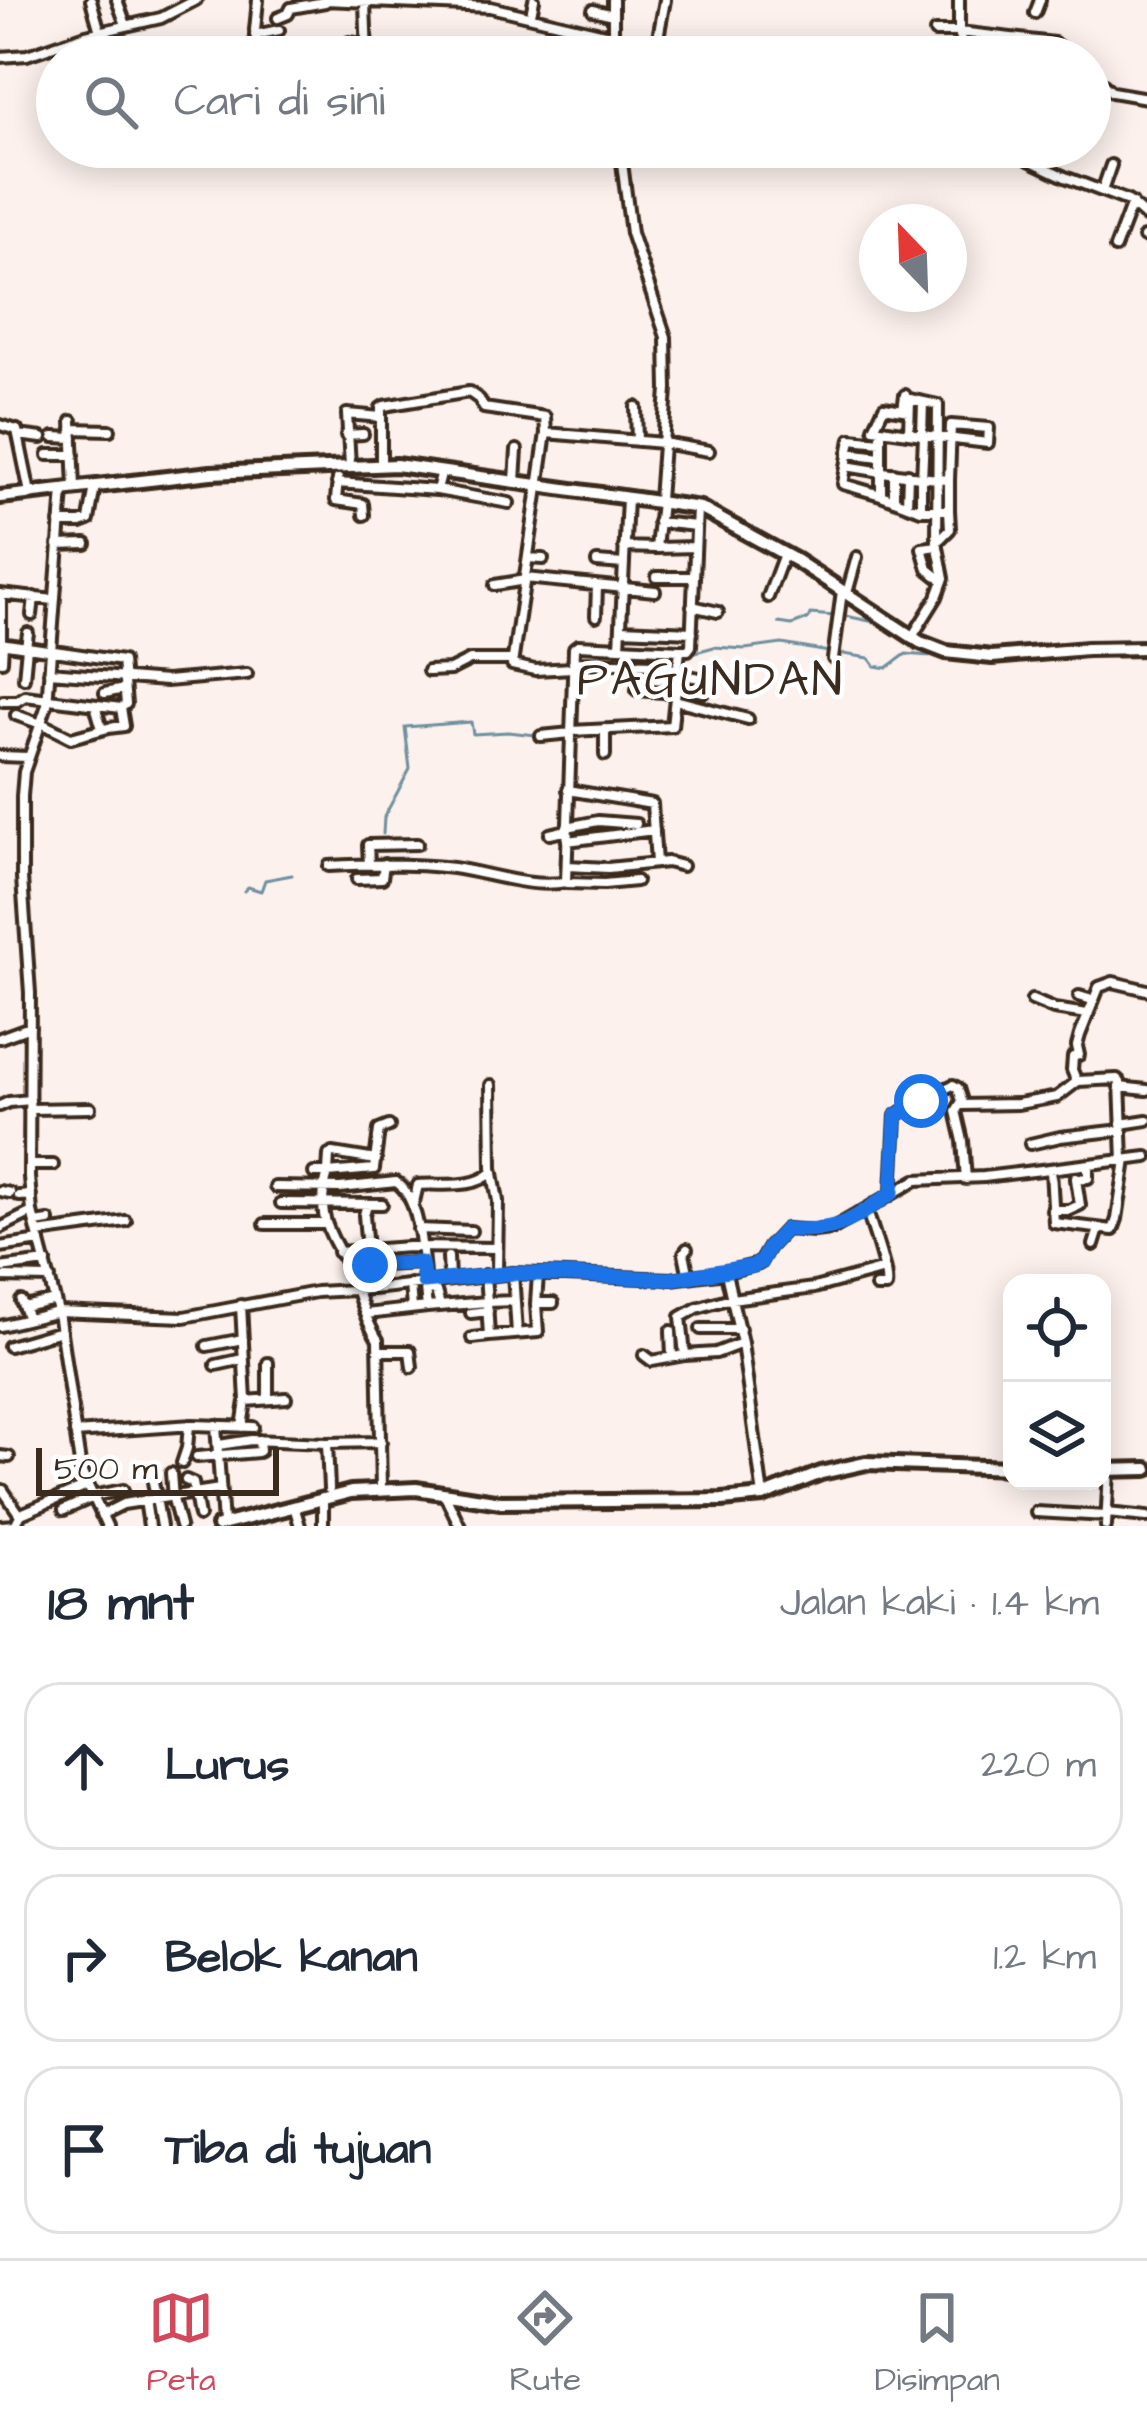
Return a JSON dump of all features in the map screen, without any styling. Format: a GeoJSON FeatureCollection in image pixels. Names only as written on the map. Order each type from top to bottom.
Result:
{"type":"FeatureCollection","features":[{"type":"Feature","properties":{"kind":"main road"},"geometry":{"type":"LineString","coordinates":[[0,497],[211,473],[381,464],[484,477],[697,507],[751,542],[784,554],[912,637],[946,652],[976,657],[1147,648]]}},
{"type":"Feature","properties":{"kind":"main road"},"geometry":{"type":"LineString","coordinates":[[220,1525],[326,1493],[416,1489],[493,1502],[537,1503],[722,1500],[763,1496],[821,1473],[866,1463],[1003,1468]]}},
{"type":"Feature","properties":{"kind":"main road"},"geometry":{"type":"LineString","coordinates":[[1111,1470],[1147,1469]]}},
{"type":"Feature","properties":{"kind":"street"},"geometry":{"type":"LineString","coordinates":[[91,0],[100,32]]}},
{"type":"Feature","properties":{"kind":"street"},"geometry":{"type":"LineString","coordinates":[[117,0],[126,26]]}},
{"type":"Feature","properties":{"kind":"street"},"geometry":{"type":"LineString","coordinates":[[87,36],[161,18],[196,0]]}},
{"type":"Feature","properties":{"kind":"street"},"geometry":{"type":"LineString","coordinates":[[258,0],[255,34],[280,30]]}},
{"type":"Feature","properties":{"kind":"street"},"geometry":{"type":"LineString","coordinates":[[531,15],[534,0]]}},
{"type":"Feature","properties":{"kind":"street"},"geometry":{"type":"LineString","coordinates":[[278,18],[292,8],[325,1],[490,7],[614,36],[613,0]]}},
{"type":"Feature","properties":{"kind":"street"},"geometry":{"type":"LineString","coordinates":[[958,0],[960,36]]}},
{"type":"Feature","properties":{"kind":"street"},"geometry":{"type":"LineString","coordinates":[[1035,14],[1040,0]]}},
{"type":"Feature","properties":{"kind":"street"},"geometry":{"type":"LineString","coordinates":[[657,36],[662,1]]}},
{"type":"Feature","properties":{"kind":"street"},"geometry":{"type":"LineString","coordinates":[[364,3],[367,36]]}},
{"type":"Feature","properties":{"kind":"street"},"geometry":{"type":"LineString","coordinates":[[593,10],[613,15]]}},
{"type":"Feature","properties":{"kind":"street"},"geometry":{"type":"LineString","coordinates":[[935,32],[994,36]]}},
{"type":"Feature","properties":{"kind":"street"},"geometry":{"type":"LineString","coordinates":[[0,57],[36,52]]}},
{"type":"Feature","properties":{"kind":"street"},"geometry":{"type":"LineString","coordinates":[[1111,89],[1147,98]]}},
{"type":"Feature","properties":{"kind":"street"},"geometry":{"type":"LineString","coordinates":[[623,168],[631,233],[664,325],[668,360],[656,548]]}},
{"type":"Feature","properties":{"kind":"street"},"geometry":{"type":"LineString","coordinates":[[1048,168],[1132,203],[1147,218]]}},
{"type":"Feature","properties":{"kind":"street"},"geometry":{"type":"LineString","coordinates":[[1102,191],[1110,168]]}},
{"type":"Feature","properties":{"kind":"street"},"geometry":{"type":"LineString","coordinates":[[1115,248],[1132,203]]}},
{"type":"Feature","properties":{"kind":"street"},"geometry":{"type":"LineString","coordinates":[[381,464],[384,406],[469,392],[484,408],[545,417],[514,667],[546,670],[573,665],[592,651],[620,647],[688,650],[697,507]]}},
{"type":"Feature","properties":{"kind":"street"},"geometry":{"type":"LineString","coordinates":[[896,432],[905,395]]}},
{"type":"Feature","properties":{"kind":"street"},"geometry":{"type":"LineString","coordinates":[[902,410],[910,399],[938,405],[938,544],[945,571],[912,637]]}},
{"type":"Feature","properties":{"kind":"street"},"geometry":{"type":"LineString","coordinates":[[921,510],[922,402]]}},
{"type":"Feature","properties":{"kind":"street"},"geometry":{"type":"LineString","coordinates":[[636,407],[637,441]]}},
{"type":"Feature","properties":{"kind":"street"},"geometry":{"type":"LineString","coordinates":[[881,495],[884,407],[902,410]]}},
{"type":"Feature","properties":{"kind":"street"},"geometry":{"type":"LineString","coordinates":[[902,410],[910,434]]}},
{"type":"Feature","properties":{"kind":"street"},"geometry":{"type":"LineString","coordinates":[[364,515],[363,504],[336,500],[345,466],[347,413],[381,417]]}},
{"type":"Feature","properties":{"kind":"street"},"geometry":{"type":"LineString","coordinates":[[882,429],[923,436],[938,437],[952,439],[988,443],[988,428],[951,424],[952,439],[949,480],[950,529],[938,544],[922,548],[940,589]]}},
{"type":"Feature","properties":{"kind":"street"},"geometry":{"type":"LineString","coordinates":[[0,425],[15,428],[30,494]]}},
{"type":"Feature","properties":{"kind":"street"},"geometry":{"type":"LineString","coordinates":[[72,430],[74,455],[60,523],[48,698],[28,757],[22,796],[32,1212],[58,1312],[80,1470],[102,1522],[123,1504],[220,1490]]}},
{"type":"Feature","properties":{"kind":"street"},"geometry":{"type":"LineString","coordinates":[[54,436],[72,430],[110,430]]}},
{"type":"Feature","properties":{"kind":"street"},"geometry":{"type":"LineString","coordinates":[[346,435],[363,434]]}},
{"type":"Feature","properties":{"kind":"street"},"geometry":{"type":"LineString","coordinates":[[546,434],[709,451]]}},
{"type":"Feature","properties":{"kind":"street"},"geometry":{"type":"LineString","coordinates":[[18,435],[42,438]]}},
{"type":"Feature","properties":{"kind":"street"},"geometry":{"type":"LineString","coordinates":[[881,442],[851,439],[843,484],[921,510],[950,510]]}},
{"type":"Feature","properties":{"kind":"street"},"geometry":{"type":"LineString","coordinates":[[337,483],[513,501],[517,450]]}},
{"type":"Feature","properties":{"kind":"street"},"geometry":{"type":"LineString","coordinates":[[848,453],[880,457]]}},
{"type":"Feature","properties":{"kind":"street"},"geometry":{"type":"LineString","coordinates":[[48,455],[74,455]]}},
{"type":"Feature","properties":{"kind":"street"},"geometry":{"type":"LineString","coordinates":[[846,466],[949,480]]}},
{"type":"Feature","properties":{"kind":"street"},"geometry":{"type":"LineString","coordinates":[[867,470],[868,491]]}},
{"type":"Feature","properties":{"kind":"street"},"geometry":{"type":"LineString","coordinates":[[437,490],[442,472]]}},
{"type":"Feature","properties":{"kind":"street"},"geometry":{"type":"LineString","coordinates":[[894,473],[894,500]]}},
{"type":"Feature","properties":{"kind":"street"},"geometry":{"type":"LineString","coordinates":[[907,505],[908,474]]}},
{"type":"Feature","properties":{"kind":"street"},"geometry":{"type":"LineString","coordinates":[[479,496],[484,477]]}},
{"type":"Feature","properties":{"kind":"street"},"geometry":{"type":"LineString","coordinates":[[60,523],[89,520],[95,486]]}},
{"type":"Feature","properties":{"kind":"street"},"geometry":{"type":"LineString","coordinates":[[620,647],[627,496]]}},
{"type":"Feature","properties":{"kind":"street"},"geometry":{"type":"LineString","coordinates":[[658,522],[696,526]]}},
{"type":"Feature","properties":{"kind":"street"},"geometry":{"type":"LineString","coordinates":[[58,545],[86,544]]}},
{"type":"Feature","properties":{"kind":"street"},"geometry":{"type":"LineString","coordinates":[[624,548],[695,547]]}},
{"type":"Feature","properties":{"kind":"street"},"geometry":{"type":"LineString","coordinates":[[768,597],[784,554]]}},
{"type":"Feature","properties":{"kind":"street"},"geometry":{"type":"LineString","coordinates":[[833,659],[845,591],[857,557]]}},
{"type":"Feature","properties":{"kind":"street"},"geometry":{"type":"LineString","coordinates":[[528,558],[542,560]]}},
{"type":"Feature","properties":{"kind":"street"},"geometry":{"type":"LineString","coordinates":[[597,562],[624,564]]}},
{"type":"Feature","properties":{"kind":"street"},"geometry":{"type":"LineString","coordinates":[[657,577],[693,577]]}},
{"type":"Feature","properties":{"kind":"street"},"geometry":{"type":"LineString","coordinates":[[495,585],[525,579],[655,590]]}},
{"type":"Feature","properties":{"kind":"street"},"geometry":{"type":"LineString","coordinates":[[596,616],[597,586]]}},
{"type":"Feature","properties":{"kind":"street"},"geometry":{"type":"LineString","coordinates":[[2,661],[0,594],[54,600]]}},
{"type":"Feature","properties":{"kind":"street"},"geometry":{"type":"LineString","coordinates":[[32,615],[34,597]]}},
{"type":"Feature","properties":{"kind":"street"},"geometry":{"type":"LineString","coordinates":[[692,606],[718,612]]}},
{"type":"Feature","properties":{"kind":"street"},"geometry":{"type":"LineString","coordinates":[[621,629],[692,632]]}},
{"type":"Feature","properties":{"kind":"street"},"geometry":{"type":"LineString","coordinates":[[24,679],[28,633]]}},
{"type":"Feature","properties":{"kind":"street"},"geometry":{"type":"LineString","coordinates":[[1,643],[123,661],[126,704],[121,708],[71,707],[48,698],[23,697],[3,701]]}},
{"type":"Feature","properties":{"kind":"street"},"geometry":{"type":"LineString","coordinates":[[565,882],[575,646],[700,678]]}},
{"type":"Feature","properties":{"kind":"street"},"geometry":{"type":"LineString","coordinates":[[541,736],[672,726],[680,650]]}},
{"type":"Feature","properties":{"kind":"street"},"geometry":{"type":"LineString","coordinates":[[428,671],[450,670],[470,660],[512,660]]}},
{"type":"Feature","properties":{"kind":"street"},"geometry":{"type":"LineString","coordinates":[[49,672],[124,684],[247,674]]}},
{"type":"Feature","properties":{"kind":"street"},"geometry":{"type":"LineString","coordinates":[[105,693],[124,684]]}},
{"type":"Feature","properties":{"kind":"street"},"geometry":{"type":"LineString","coordinates":[[638,684],[637,690],[704,692]]}},
{"type":"Feature","properties":{"kind":"street"},"geometry":{"type":"LineString","coordinates":[[676,693],[748,718]]}},
{"type":"Feature","properties":{"kind":"street"},"geometry":{"type":"LineString","coordinates":[[95,706],[102,729]]}},
{"type":"Feature","properties":{"kind":"street"},"geometry":{"type":"LineString","coordinates":[[16,715],[71,738],[124,726],[121,708]]}},
{"type":"Feature","properties":{"kind":"street"},"geometry":{"type":"LineString","coordinates":[[605,729],[605,755]]}},
{"type":"Feature","properties":{"kind":"street"},"geometry":{"type":"LineString","coordinates":[[0,756],[28,757]]}},
{"type":"Feature","properties":{"kind":"street"},"geometry":{"type":"LineString","coordinates":[[568,790],[651,803],[656,863]]}},
{"type":"Feature","properties":{"kind":"street"},"geometry":{"type":"LineString","coordinates":[[567,833],[598,821],[636,824]]}},
{"type":"Feature","properties":{"kind":"street"},"geometry":{"type":"LineString","coordinates":[[550,834],[654,830]]}},
{"type":"Feature","properties":{"kind":"street"},"geometry":{"type":"LineString","coordinates":[[369,864],[368,845],[417,844]]}},
{"type":"Feature","properties":{"kind":"street"},"geometry":{"type":"LineString","coordinates":[[567,866],[608,868],[667,862],[682,866]]}},
{"type":"Feature","properties":{"kind":"street"},"geometry":{"type":"LineString","coordinates":[[357,879],[382,878],[384,865]]}},
{"type":"Feature","properties":{"kind":"street"},"geometry":{"type":"LineString","coordinates":[[329,866],[447,868],[538,884],[635,881]]}},
{"type":"Feature","properties":{"kind":"street"},"geometry":{"type":"LineString","coordinates":[[1077,1082],[1073,1057],[1079,1054],[1077,1046],[1099,986],[1108,982],[1147,990]]}},
{"type":"Feature","properties":{"kind":"street"},"geometry":{"type":"LineString","coordinates":[[1079,996],[1092,1000]]}},
{"type":"Feature","properties":{"kind":"street"},"geometry":{"type":"LineString","coordinates":[[1032,1000],[1087,1014]]}},
{"type":"Feature","properties":{"kind":"street"},"geometry":{"type":"LineString","coordinates":[[0,1038],[31,1028]]}},
{"type":"Feature","properties":{"kind":"street"},"geometry":{"type":"LineString","coordinates":[[966,1179],[956,1111],[961,1105],[1018,1104],[1060,1096],[1077,1082],[1117,1079],[1125,1160],[1115,1228],[1054,1223],[1051,1170]]}},
{"type":"Feature","properties":{"kind":"street"},"geometry":{"type":"LineString","coordinates":[[490,1085],[498,1202],[497,1274]]}},
{"type":"Feature","properties":{"kind":"street"},"geometry":{"type":"LineString","coordinates":[[892,1193],[896,1116],[953,1085],[961,1105]]}},
{"type":"Feature","properties":{"kind":"street"},"geometry":{"type":"LineString","coordinates":[[1119,1087],[1147,1090]]}},
{"type":"Feature","properties":{"kind":"street"},"geometry":{"type":"LineString","coordinates":[[914,1088],[921,1101]]}},
{"type":"Feature","properties":{"kind":"street"},"geometry":{"type":"LineString","coordinates":[[0,1106],[90,1108]]}},
{"type":"Feature","properties":{"kind":"street"},"geometry":{"type":"LineString","coordinates":[[1030,1144],[1147,1120]]}},
{"type":"Feature","properties":{"kind":"street"},"geometry":{"type":"LineString","coordinates":[[314,1173],[373,1170],[379,1130],[388,1126]]}},
{"type":"Feature","properties":{"kind":"street"},"geometry":{"type":"LineString","coordinates":[[376,1160],[331,1155],[324,1205],[326,1224],[378,1340],[381,1490]]}},
{"type":"Feature","properties":{"kind":"street"},"geometry":{"type":"LineString","coordinates":[[0,1327],[58,1312],[184,1317],[316,1292],[497,1274],[621,1279],[726,1272],[759,1264],[786,1229],[825,1231],[916,1180],[966,1179],[1147,1157]]}},
{"type":"Feature","properties":{"kind":"street"},"geometry":{"type":"LineString","coordinates":[[29,1166],[53,1165]]}},
{"type":"Feature","properties":{"kind":"street"},"geometry":{"type":"LineString","coordinates":[[1076,1179],[1088,1178],[1088,1165]]}},
{"type":"Feature","properties":{"kind":"street"},"geometry":{"type":"LineString","coordinates":[[1052,1210],[1080,1205],[1074,1167]]}},
{"type":"Feature","properties":{"kind":"street"},"geometry":{"type":"LineString","coordinates":[[413,1204],[418,1185],[468,1184],[493,1172]]}},
{"type":"Feature","properties":{"kind":"street"},"geometry":{"type":"LineString","coordinates":[[275,1187],[399,1183],[413,1204],[427,1307]]}},
{"type":"Feature","properties":{"kind":"street"},"geometry":{"type":"LineString","coordinates":[[10,1193],[31,1196]]}},
{"type":"Feature","properties":{"kind":"street"},"geometry":{"type":"LineString","coordinates":[[281,1203],[382,1204]]}},
{"type":"Feature","properties":{"kind":"street"},"geometry":{"type":"LineString","coordinates":[[351,1273],[374,1272],[367,1265],[365,1251],[367,1204]]}},
{"type":"Feature","properties":{"kind":"street"},"geometry":{"type":"LineString","coordinates":[[867,1210],[888,1284],[876,1287]]}},
{"type":"Feature","properties":{"kind":"street"},"geometry":{"type":"LineString","coordinates":[[5,1226],[32,1212]]}},
{"type":"Feature","properties":{"kind":"street"},"geometry":{"type":"LineString","coordinates":[[5,1226],[7,1213]]}},
{"type":"Feature","properties":{"kind":"street"},"geometry":{"type":"LineString","coordinates":[[0,1247],[24,1245],[50,1220]]}},
{"type":"Feature","properties":{"kind":"street"},"geometry":{"type":"LineString","coordinates":[[38,1232],[126,1221]]}},
{"type":"Feature","properties":{"kind":"street"},"geometry":{"type":"LineString","coordinates":[[265,1223],[326,1224]]}},
{"type":"Feature","properties":{"kind":"street"},"geometry":{"type":"LineString","coordinates":[[5,1226],[24,1245]]}},
{"type":"Feature","properties":{"kind":"street"},"geometry":{"type":"LineString","coordinates":[[418,1229],[471,1231]]}},
{"type":"Feature","properties":{"kind":"street"},"geometry":{"type":"LineString","coordinates":[[1094,1245],[1100,1229]]}},
{"type":"Feature","properties":{"kind":"street"},"geometry":{"type":"LineString","coordinates":[[338,1252],[496,1249]]}},
{"type":"Feature","properties":{"kind":"street"},"geometry":{"type":"LineString","coordinates":[[687,1249],[688,1277]]}},
{"type":"Feature","properties":{"kind":"street"},"geometry":{"type":"LineString","coordinates":[[448,1257],[449,1279]]}},
{"type":"Feature","properties":{"kind":"street"},"geometry":{"type":"LineString","coordinates":[[0,1268],[46,1262]]}},
{"type":"Feature","properties":{"kind":"street"},"geometry":{"type":"LineString","coordinates":[[394,1263],[396,1286]]}},
{"type":"Feature","properties":{"kind":"street"},"geometry":{"type":"LineString","coordinates":[[367,1265],[421,1263]]}},
{"type":"Feature","properties":{"kind":"street"},"geometry":{"type":"LineString","coordinates":[[22,1278],[28,1265]]}},
{"type":"Feature","properties":{"kind":"street"},"geometry":{"type":"LineString","coordinates":[[685,1354],[677,1317],[697,1308],[814,1288],[884,1269]]}},
{"type":"Feature","properties":{"kind":"street"},"geometry":{"type":"LineString","coordinates":[[726,1272],[740,1330],[763,1496]]}},
{"type":"Feature","properties":{"kind":"street"},"geometry":{"type":"LineString","coordinates":[[513,1273],[517,1333]]}},
{"type":"Feature","properties":{"kind":"street"},"geometry":{"type":"LineString","coordinates":[[472,1338],[538,1332],[538,1274]]}},
{"type":"Feature","properties":{"kind":"street"},"geometry":{"type":"LineString","coordinates":[[485,1275],[489,1336]]}},
{"type":"Feature","properties":{"kind":"street"},"geometry":{"type":"LineString","coordinates":[[0,1277],[50,1278]]}},
{"type":"Feature","properties":{"kind":"street"},"geometry":{"type":"LineString","coordinates":[[410,1284],[412,1308]]}},
{"type":"Feature","properties":{"kind":"street"},"geometry":{"type":"LineString","coordinates":[[424,1284],[436,1291],[444,1320]]}},
{"type":"Feature","properties":{"kind":"street"},"geometry":{"type":"LineString","coordinates":[[28,1319],[24,1305],[55,1300]]}},
{"type":"Feature","properties":{"kind":"street"},"geometry":{"type":"LineString","coordinates":[[471,1313],[515,1300]]}},
{"type":"Feature","properties":{"kind":"street"},"geometry":{"type":"LineString","coordinates":[[536,1303],[553,1303]]}},
{"type":"Feature","properties":{"kind":"street"},"geometry":{"type":"LineString","coordinates":[[76,1433],[188,1425],[248,1427],[241,1305]]}},
{"type":"Feature","properties":{"kind":"street"},"geometry":{"type":"LineString","coordinates":[[365,1315],[442,1305],[488,1307]]}},
{"type":"Feature","properties":{"kind":"street"},"geometry":{"type":"LineString","coordinates":[[701,1329],[740,1330]]}},
{"type":"Feature","properties":{"kind":"street"},"geometry":{"type":"LineString","coordinates":[[9,1346],[61,1331]]}},
{"type":"Feature","properties":{"kind":"street"},"geometry":{"type":"LineString","coordinates":[[671,1331],[672,1356]]}},
{"type":"Feature","properties":{"kind":"street"},"geometry":{"type":"LineString","coordinates":[[207,1346],[243,1339]]}},
{"type":"Feature","properties":{"kind":"street"},"geometry":{"type":"LineString","coordinates":[[644,1355],[652,1361],[716,1353],[742,1343]]}},
{"type":"Feature","properties":{"kind":"street"},"geometry":{"type":"LineString","coordinates":[[380,1351],[410,1351],[412,1367]]}},
{"type":"Feature","properties":{"kind":"street"},"geometry":{"type":"LineString","coordinates":[[216,1365],[244,1359]]}},
{"type":"Feature","properties":{"kind":"street"},"geometry":{"type":"LineString","coordinates":[[268,1363],[268,1399]]}},
{"type":"Feature","properties":{"kind":"street"},"geometry":{"type":"LineString","coordinates":[[246,1402],[286,1397]]}},
{"type":"Feature","properties":{"kind":"street"},"geometry":{"type":"LineString","coordinates":[[182,1463],[188,1425]]}},
{"type":"Feature","properties":{"kind":"street"},"geometry":{"type":"LineString","coordinates":[[216,1425],[220,1525]]}},
{"type":"Feature","properties":{"kind":"street"},"geometry":{"type":"LineString","coordinates":[[197,1456],[219,1450],[258,1452],[259,1440],[381,1442]]}},
{"type":"Feature","properties":{"kind":"street"},"geometry":{"type":"LineString","coordinates":[[323,1526],[327,1443]]}},
{"type":"Feature","properties":{"kind":"street"},"geometry":{"type":"LineString","coordinates":[[219,1450],[220,1525]]}},
{"type":"Feature","properties":{"kind":"street"},"geometry":{"type":"LineString","coordinates":[[171,1473],[180,1526]]}},
{"type":"Feature","properties":{"kind":"street"},"geometry":{"type":"LineString","coordinates":[[149,1526],[152,1476]]}},
{"type":"Feature","properties":{"kind":"street"},"geometry":{"type":"LineString","coordinates":[[186,1480],[193,1483],[199,1516]]}},
{"type":"Feature","properties":{"kind":"street"},"geometry":{"type":"LineString","coordinates":[[2,1526],[87,1486]]}},
{"type":"Feature","properties":{"kind":"street"},"geometry":{"type":"LineString","coordinates":[[3,1490],[17,1522]]}},
{"type":"Feature","properties":{"kind":"street"},"geometry":{"type":"LineString","coordinates":[[64,1510],[120,1490],[123,1504]]}},
{"type":"Feature","properties":{"kind":"street"},"geometry":{"type":"LineString","coordinates":[[443,1492],[460,1526]]}},
{"type":"Feature","properties":{"kind":"street"},"geometry":{"type":"LineString","coordinates":[[150,1500],[160,1526]]}},
{"type":"Feature","properties":{"kind":"street"},"geometry":{"type":"LineString","coordinates":[[294,1505],[300,1526]]}},
{"type":"Feature","properties":{"kind":"street"},"geometry":{"type":"LineString","coordinates":[[1036,1512],[1147,1516]]}},
{"type":"Feature","properties":{"kind":"waterway"},"geometry":{"type":"LineString","coordinates":[[779,623],[792,625],[810,614],[835,616]]}},
{"type":"Feature","properties":{"kind":"waterway"},"geometry":{"type":"LineString","coordinates":[[841,615],[879,623]]}},
{"type":"Feature","properties":{"kind":"waterway"},"geometry":{"type":"LineString","coordinates":[[692,653],[714,647],[782,644],[829,652]]}},
{"type":"Feature","properties":{"kind":"waterway"},"geometry":{"type":"LineString","coordinates":[[837,653],[869,658],[875,666],[887,668],[906,654],[929,656]]}},
{"type":"Feature","properties":{"kind":"waterway"},"geometry":{"type":"LineString","coordinates":[[383,834],[384,817],[410,769],[405,727],[471,722],[473,734],[536,735]]}},
{"type":"Feature","properties":{"kind":"waterway"},"geometry":{"type":"LineString","coordinates":[[244,891],[248,887],[261,891],[265,880],[292,875]]}},
{"type":"Feature","properties":{"kind":"district","name":"PAGUNDAN"},"geometry":{"type":"Point","coordinates":[711,681]}},
{"type":"Feature","properties":{"kind":"route"},"geometry":{"type":"LineString","coordinates":[[370,1265],[421,1263],[424,1282],[513,1273],[670,1279],[754,1266],[786,1229],[829,1229],[892,1193],[896,1116],[921,1101]]}}]}
